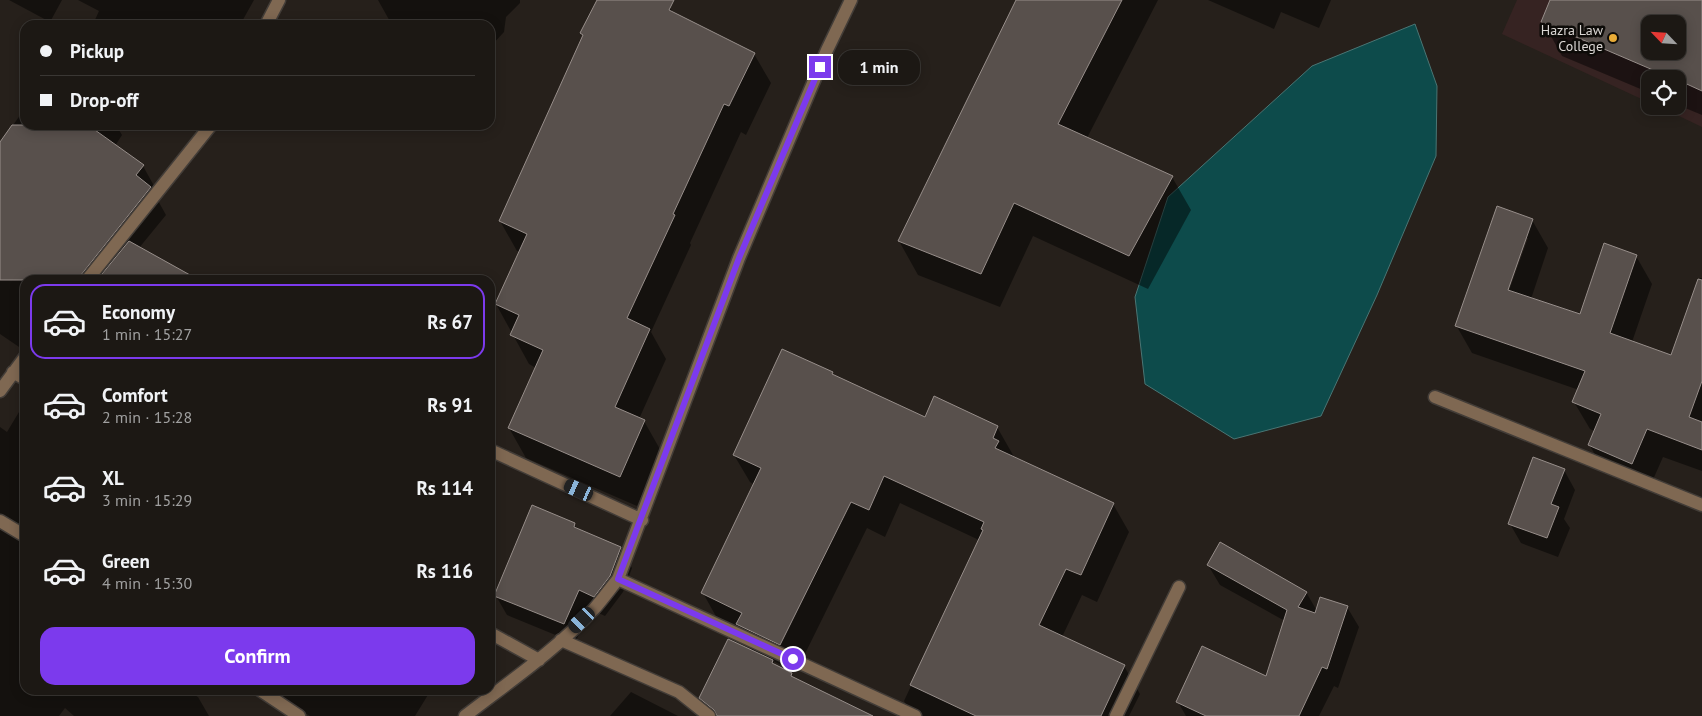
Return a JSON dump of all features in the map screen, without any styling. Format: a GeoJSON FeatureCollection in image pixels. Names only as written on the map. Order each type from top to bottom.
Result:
{"type":"FeatureCollection","features":[{"type":"Feature","properties":{"kind":"street"},"geometry":{"type":"LineString","coordinates":[[269,20],[279,0]]}},
{"type":"Feature","properties":{"kind":"street"},"geometry":{"type":"LineString","coordinates":[[473,714],[561,640],[593,610],[618,579],[642,520],[739,258],[827,50],[851,0]]}},
{"type":"Feature","properties":{"kind":"street"},"geometry":{"type":"LineString","coordinates":[[91,275],[207,130]]}},
{"type":"Feature","properties":{"kind":"street"},"geometry":{"type":"LineString","coordinates":[[0,391],[20,363]]}},
{"type":"Feature","properties":{"kind":"street"},"geometry":{"type":"LineString","coordinates":[[13,372],[20,376]]}},
{"type":"Feature","properties":{"kind":"street"},"geometry":{"type":"LineString","coordinates":[[1435,397],[1702,505]]}},
{"type":"Feature","properties":{"kind":"street"},"geometry":{"type":"LineString","coordinates":[[495,452],[642,520]]}},
{"type":"Feature","properties":{"kind":"street"},"geometry":{"type":"LineString","coordinates":[[0,521],[20,533]]}},
{"type":"Feature","properties":{"kind":"street"},"geometry":{"type":"LineString","coordinates":[[618,579],[915,716]]}},
{"type":"Feature","properties":{"kind":"street"},"geometry":{"type":"LineString","coordinates":[[1116,716],[1179,587]]}},
{"type":"Feature","properties":{"kind":"street"},"geometry":{"type":"LineString","coordinates":[[495,636],[539,660]]}},
{"type":"Feature","properties":{"kind":"street"},"geometry":{"type":"LineString","coordinates":[[561,640],[679,692],[709,716]]}},
{"type":"Feature","properties":{"kind":"street"},"geometry":{"type":"LineString","coordinates":[[268,695],[300,716]]}},
{"type":"Feature","properties":{"kind":"shaded area"},"geometry":{"type":"Polygon","coordinates":[[[1517,0],[1702,0],[1702,127],[1677,115],[1686,115],[1686,70],[1641,70],[1641,99],[1502,34],[1517,0]]]}},
{"type":"Feature","properties":{"kind":"water"},"geometry":{"type":"Polygon","coordinates":[[[1415,24],[1437,86],[1436,156],[1377,295],[1321,416],[1234,439],[1145,384],[1135,297],[1168,197],[1312,66],[1415,24]]]}},
{"type":"Feature","properties":{"kind":"building"},"geometry":{"type":"Polygon","coordinates":[[[597,0],[674,0],[669,10],[755,53],[729,106],[724,104],[627,318],[650,329],[615,407],[645,420],[620,477],[508,428],[543,350],[510,335],[519,315],[495,304],[527,234],[499,221],[583,35],[580,33],[597,0]]]}},
{"type":"Feature","properties":{"kind":"building"},"geometry":{"type":"Polygon","coordinates":[[[1016,0],[1122,0],[1058,124],[1173,176],[1129,256],[1014,203],[981,274],[898,241],[1016,0]]]}},
{"type":"Feature","properties":{"kind":"building","name":"Hazra Law College"},"geometry":{"type":"Polygon","coordinates":[[[1550,0],[1702,0],[1702,91],[1686,84],[1686,70],[1653,70],[1541,22],[1550,0]]]}},
{"type":"Feature","properties":{"kind":"building"},"geometry":{"type":"Polygon","coordinates":[[[12,125],[20,125],[20,130],[95,130],[144,165],[136,175],[151,187],[81,275],[20,275],[20,280],[0,280],[0,142],[12,125]]]}},
{"type":"Feature","properties":{"kind":"building"},"geometry":{"type":"Polygon","coordinates":[[[1497,206],[1533,219],[1508,290],[1580,314],[1604,243],[1637,255],[1610,333],[1671,355],[1698,279],[1702,280],[1702,381],[1689,417],[1702,422],[1702,450],[1647,429],[1632,464],[1588,445],[1601,414],[1572,402],[1585,371],[1455,326],[1497,206]]]}},
{"type":"Feature","properties":{"kind":"building"},"geometry":{"type":"Polygon","coordinates":[[[129,241],[190,275],[101,275],[129,241]]]}},
{"type":"Feature","properties":{"kind":"building"},"geometry":{"type":"Polygon","coordinates":[[[782,349],[925,417],[934,396],[998,426],[993,438],[999,441],[995,448],[1114,503],[1081,575],[1066,569],[1039,625],[1125,665],[1101,716],[976,716],[910,685],[983,530],[981,529],[984,522],[884,476],[869,510],[851,502],[780,645],[736,624],[742,613],[701,593],[761,468],[733,455],[782,349]]]}},
{"type":"Feature","properties":{"kind":"building"},"geometry":{"type":"Polygon","coordinates":[[[1533,457],[1565,469],[1551,504],[1559,507],[1547,538],[1508,524],[1533,457]]]}},
{"type":"Feature","properties":{"kind":"building"},"geometry":{"type":"Polygon","coordinates":[[[532,505],[575,523],[574,527],[621,547],[610,576],[594,597],[579,590],[564,624],[495,596],[532,505]]]}},
{"type":"Feature","properties":{"kind":"building"},"geometry":{"type":"Polygon","coordinates":[[[1220,542],[1307,592],[1298,607],[1315,613],[1320,597],[1348,606],[1327,669],[1322,667],[1299,716],[1206,716],[1176,702],[1202,646],[1266,676],[1287,610],[1207,565],[1220,542]]]}},
{"type":"Feature","properties":{"kind":"building"},"geometry":{"type":"Polygon","coordinates":[[[728,639],[773,660],[772,663],[792,673],[791,676],[873,716],[717,716],[714,710],[699,698],[728,639]]]}},
{"type":"Feature","properties":{"kind":"place","name":"Hazra Law College"},"geometry":{"type":"Point","coordinates":[1613,38]}},
{"type":"Feature","properties":{"kind":"route"},"geometry":{"type":"LineString","coordinates":[[793,659],[618,579],[642,520],[739,258],[820,67]]}}]}
